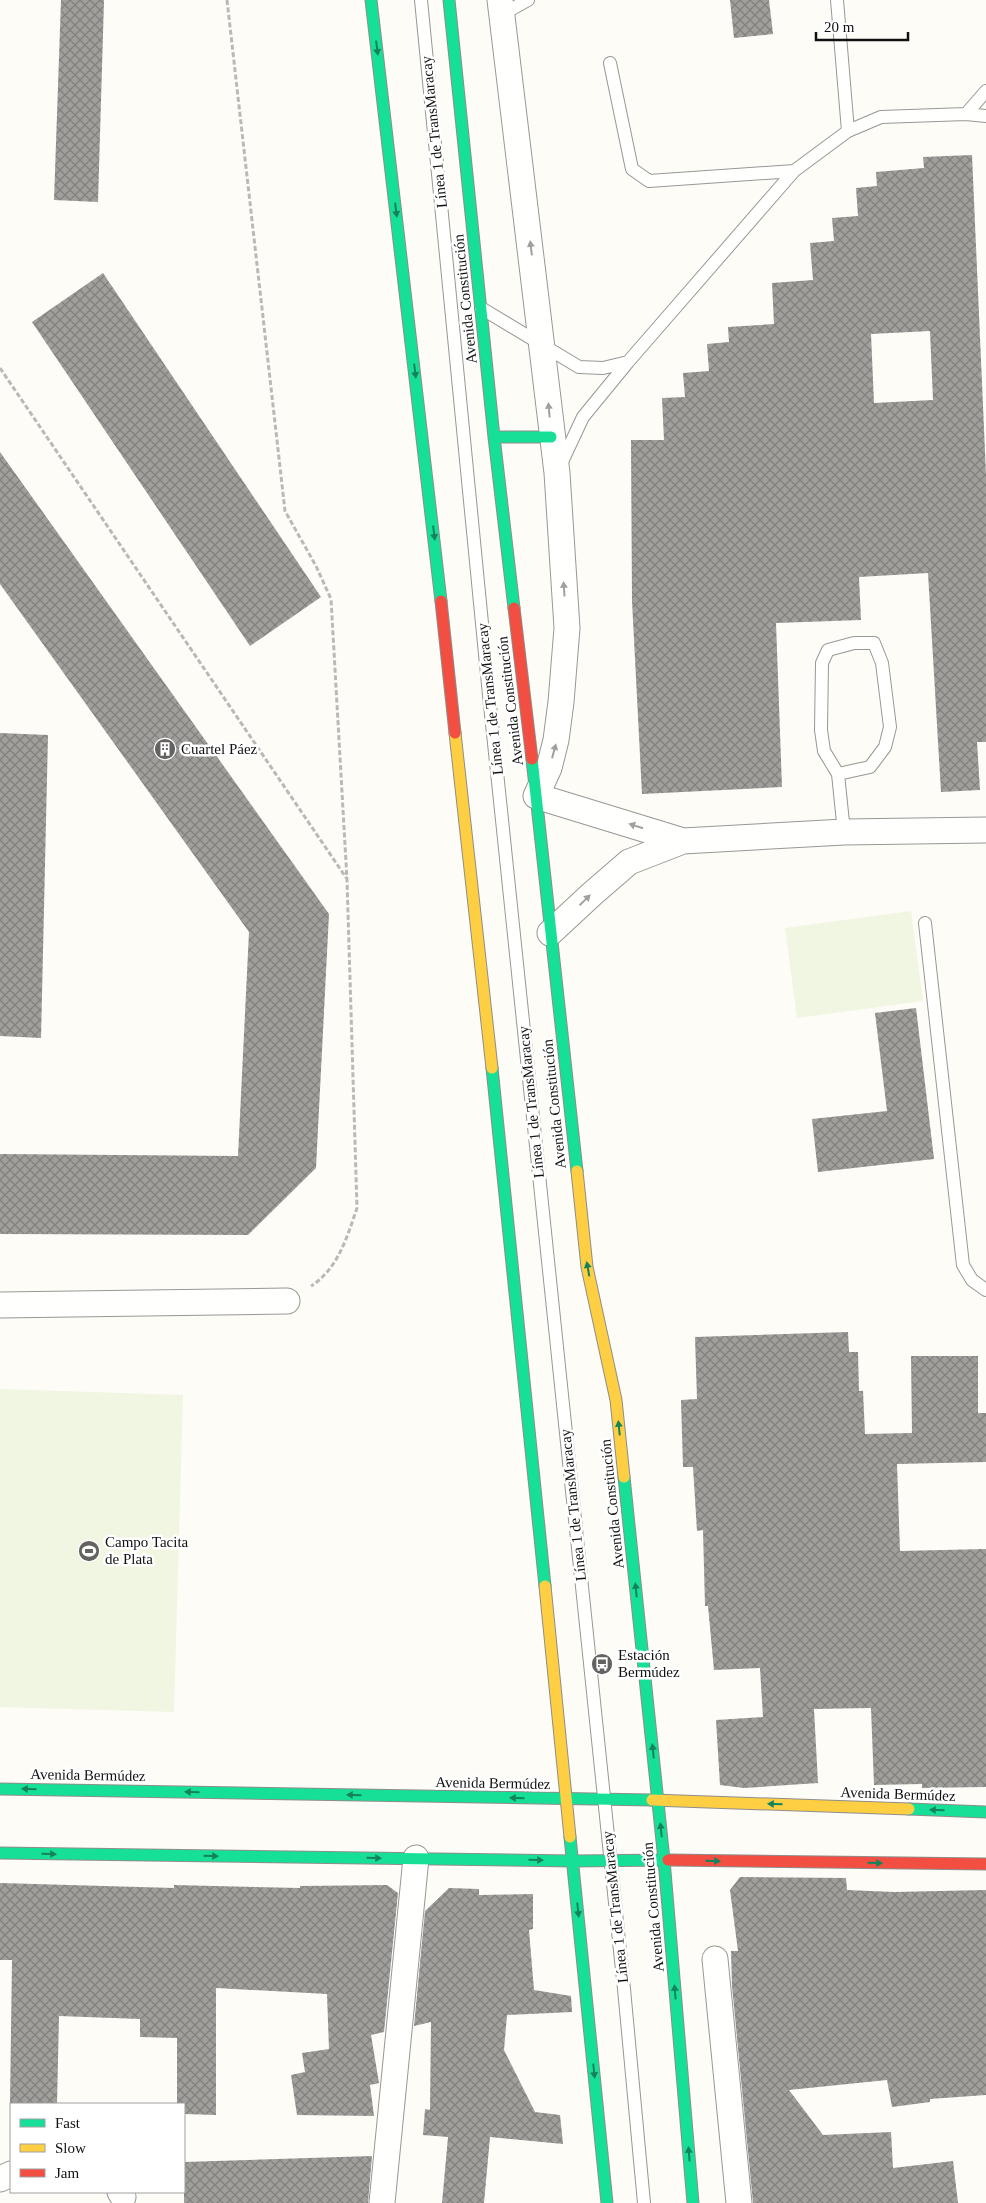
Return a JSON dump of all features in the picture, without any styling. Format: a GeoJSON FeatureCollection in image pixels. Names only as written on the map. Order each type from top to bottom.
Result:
{"type":"FeatureCollection","features":[{"type":"Feature","properties":{"kind":"street"},"geometry":{"type":"LineString","coordinates":[[371,0],[440,583],[506,1192],[607,2203]]}},
{"type":"Feature","properties":{"kind":"street","name":"Avenida Constitución"},"geometry":{"type":"LineString","coordinates":[[449,0],[494,437],[536,796],[587,1267],[616,1400],[664,1860],[693,2203]]}},
{"type":"Feature","properties":{"kind":"street"},"geometry":{"type":"LineString","coordinates":[[500,0],[543,346],[551,437],[557,473],[567,628],[562,702],[556,740],[549,768],[536,796],[683,841]]}},
{"type":"Feature","properties":{"kind":"street"},"geometry":{"type":"LineString","coordinates":[[494,437],[551,437]]}},
{"type":"Feature","properties":{"kind":"street"},"geometry":{"type":"LineString","coordinates":[[550,933],[629,862],[683,841],[844,832],[986,830]]}},
{"type":"Feature","properties":{"kind":"street"},"geometry":{"type":"LineString","coordinates":[[0,1305],[288,1301]]}},
{"type":"Feature","properties":{"kind":"street","name":"Avenida Bermúdez"},"geometry":{"type":"LineString","coordinates":[[0,1788],[658,1800],[986,1812]]}},
{"type":"Feature","properties":{"kind":"street"},"geometry":{"type":"LineString","coordinates":[[0,1853],[573,1861],[664,1860],[986,1864]]}},
{"type":"Feature","properties":{"kind":"street"},"geometry":{"type":"LineString","coordinates":[[382,2203],[416,1858]]}},
{"type":"Feature","properties":{"kind":"street"},"geometry":{"type":"LineString","coordinates":[[715,1959],[739,2203]]}},
{"type":"Feature","properties":{"kind":"lane","name":"Línea 1 de TransMaracay"},"geometry":{"type":"LineString","coordinates":[[421,0],[490,705],[644,2203]]}},
{"type":"Feature","properties":{"kind":"lane"},"geometry":{"type":"LineString","coordinates":[[503,25],[510,10],[528,0]]}},
{"type":"Feature","properties":{"kind":"lane"},"geometry":{"type":"LineString","coordinates":[[837,0],[848,131]]}},
{"type":"Feature","properties":{"kind":"lane"},"geometry":{"type":"LineString","coordinates":[[610,63],[632,169],[649,181],[794,171]]}},
{"type":"Feature","properties":{"kind":"lane"},"geometry":{"type":"LineString","coordinates":[[966,114],[986,91]]}},
{"type":"Feature","properties":{"kind":"lane"},"geometry":{"type":"LineString","coordinates":[[557,473],[583,417],[628,362],[794,171],[848,131],[881,117],[966,114],[986,116]]}},
{"type":"Feature","properties":{"kind":"lane"},"geometry":{"type":"LineString","coordinates":[[481,308],[579,367],[603,368],[628,362]]}},
{"type":"Feature","properties":{"kind":"lane"},"geometry":{"type":"LineString","coordinates":[[838,774],[870,766],[885,747],[890,727],[882,663],[874,644],[854,643],[828,650],[822,663],[822,730],[824,751],[838,774],[844,832]]}},
{"type":"Feature","properties":{"kind":"lane"},"geometry":{"type":"LineString","coordinates":[[925,923],[963,1265],[972,1280],[986,1290]]}},
{"type":"Feature","properties":{"kind":"path"},"geometry":{"type":"LineString","coordinates":[[227,0],[285,511],[316,566],[331,599],[347,880],[357,1208],[342,1252],[318,1282],[288,1301]]}},
{"type":"Feature","properties":{"kind":"path"},"geometry":{"type":"LineString","coordinates":[[0,368],[347,880]]}},
{"type":"Feature","properties":{"kind":"green space"},"geometry":{"type":"Polygon","coordinates":[[[911,911],[923,1001],[797,1018],[785,928],[911,911]]]}},
{"type":"Feature","properties":{"kind":"green space","name":"Campo Tacita de Plata"},"geometry":{"type":"Polygon","coordinates":[[[0,1389],[183,1395],[174,1712],[0,1707],[0,1389]]]}},
{"type":"Feature","properties":{"kind":"building"},"geometry":{"type":"Polygon","coordinates":[[[61,0],[104,0],[98,202],[54,200],[61,0]]]}},
{"type":"Feature","properties":{"kind":"building"},"geometry":{"type":"Polygon","coordinates":[[[730,0],[769,0],[773,34],[734,38],[730,0]]]}},
{"type":"Feature","properties":{"kind":"building"},"geometry":{"type":"Polygon","coordinates":[[[972,155],[986,474],[986,742],[977,742],[980,790],[941,792],[928,573],[859,577],[861,620],[776,623],[782,787],[642,794],[632,601],[631,440],[664,440],[662,398],[685,397],[683,373],[709,371],[707,344],[729,342],[728,327],[774,324],[772,283],[813,280],[810,243],[834,241],[832,218],[858,216],[856,188],[877,186],[876,172],[924,168],[923,157],[972,155]],[[930,331],[871,334],[874,403],[933,400],[930,331]]]}},
{"type":"Feature","properties":{"kind":"building"},"geometry":{"type":"Polygon","coordinates":[[[103,273],[321,597],[250,646],[32,322],[103,273]]]}},
{"type":"Feature","properties":{"kind":"building","name":"Cuartel Páez"},"geometry":{"type":"Polygon","coordinates":[[[0,452],[329,914],[316,1168],[248,1235],[0,1234],[0,1154],[238,1156],[249,932],[0,584],[0,452]]]}},
{"type":"Feature","properties":{"kind":"building"},"geometry":{"type":"Polygon","coordinates":[[[0,733],[48,735],[41,1038],[0,1036],[0,733]]]}},
{"type":"Feature","properties":{"kind":"building"},"geometry":{"type":"Polygon","coordinates":[[[916,1008],[934,1159],[818,1172],[812,1119],[887,1111],[875,1013],[916,1008]]]}},
{"type":"Feature","properties":{"kind":"building"},"geometry":{"type":"Polygon","coordinates":[[[848,1332],[849,1352],[858,1352],[859,1391],[863,1391],[865,1434],[912,1433],[911,1356],[978,1356],[978,1413],[986,1413],[986,1462],[897,1464],[900,1551],[986,1549],[986,1787],[922,1788],[922,1784],[874,1785],[871,1708],[814,1709],[818,1783],[744,1788],[720,1785],[716,1720],[763,1717],[760,1668],[714,1670],[708,1606],[705,1606],[703,1530],[697,1531],[693,1467],[683,1467],[681,1400],[697,1399],[695,1337],[848,1332]]]}},
{"type":"Feature","properties":{"kind":"building"},"geometry":{"type":"Polygon","coordinates":[[[740,1877],[846,1878],[847,1890],[894,1892],[986,1890],[986,2095],[930,2099],[930,2102],[892,2107],[887,2080],[789,2090],[823,2135],[891,2132],[893,2168],[953,2161],[958,2203],[753,2203],[732,1986],[731,1951],[738,1951],[730,1890],[740,1877]]]}},
{"type":"Feature","properties":{"kind":"building"},"geometry":{"type":"Polygon","coordinates":[[[0,1883],[174,1888],[174,1885],[300,1888],[300,1886],[387,1885],[398,1893],[384,2032],[371,2035],[379,2083],[370,2085],[374,2116],[297,2115],[291,2075],[305,2072],[302,2053],[329,2049],[327,1994],[216,1988],[216,2115],[185,2114],[185,2103],[177,2103],[177,2038],[140,2037],[140,2019],[59,2016],[57,2103],[10,2103],[12,1960],[0,1960],[0,1883]]]}},
{"type":"Feature","properties":{"kind":"building"},"geometry":{"type":"Polygon","coordinates":[[[449,1888],[479,1889],[479,1895],[533,1894],[533,1929],[529,1930],[534,1990],[571,1996],[572,2012],[507,2015],[504,2050],[535,2112],[560,2115],[563,2144],[490,2137],[484,2203],[442,2203],[448,2137],[423,2135],[425,2109],[430,2110],[431,2022],[414,2026],[425,1911],[449,1888]]]}},
{"type":"Feature","properties":{"kind":"building"},"geometry":{"type":"Polygon","coordinates":[[[372,2156],[368,2203],[184,2203],[185,2162],[372,2156]]]}},
{"type":"Feature","properties":{"kind":"traffic: fast"},"geometry":{"type":"LineString","coordinates":[[371,0],[441,601]]}},
{"type":"Feature","properties":{"kind":"traffic: fast"},"geometry":{"type":"LineString","coordinates":[[449,0],[494,437],[514,608]]}},
{"type":"Feature","properties":{"kind":"traffic: fast"},"geometry":{"type":"LineString","coordinates":[[494,437],[551,437]]}},
{"type":"Feature","properties":{"kind":"traffic: fast"},"geometry":{"type":"LineString","coordinates":[[532,759],[577,1171]]}},
{"type":"Feature","properties":{"kind":"traffic: fast"},"geometry":{"type":"LineString","coordinates":[[492,1068],[545,1586]]}},
{"type":"Feature","properties":{"kind":"traffic: fast"},"geometry":{"type":"LineString","coordinates":[[624,1477],[664,1860],[693,2203]]}},
{"type":"Feature","properties":{"kind":"traffic: fast"},"geometry":{"type":"LineString","coordinates":[[0,1789],[652,1800]]}},
{"type":"Feature","properties":{"kind":"traffic: fast"},"geometry":{"type":"LineString","coordinates":[[909,1809],[986,1812]]}},
{"type":"Feature","properties":{"kind":"traffic: fast"},"geometry":{"type":"LineString","coordinates":[[570,1837],[607,2203]]}},
{"type":"Feature","properties":{"kind":"traffic: fast"},"geometry":{"type":"LineString","coordinates":[[0,1853],[573,1861],[668,1860]]}},
{"type":"Feature","properties":{"kind":"traffic: slow"},"geometry":{"type":"LineString","coordinates":[[455,733],[492,1068]]}},
{"type":"Feature","properties":{"kind":"traffic: slow"},"geometry":{"type":"LineString","coordinates":[[577,1171],[587,1267],[616,1400],[624,1477]]}},
{"type":"Feature","properties":{"kind":"traffic: slow"},"geometry":{"type":"LineString","coordinates":[[545,1586],[570,1837]]}},
{"type":"Feature","properties":{"kind":"traffic: slow"},"geometry":{"type":"LineString","coordinates":[[652,1800],[909,1809]]}},
{"type":"Feature","properties":{"kind":"traffic: jam"},"geometry":{"type":"LineString","coordinates":[[441,601],[455,733]]}},
{"type":"Feature","properties":{"kind":"traffic: jam"},"geometry":{"type":"LineString","coordinates":[[514,608],[532,759]]}},
{"type":"Feature","properties":{"kind":"traffic: jam"},"geometry":{"type":"LineString","coordinates":[[668,1860],[986,1864]]}},
{"type":"Feature","properties":{"kind":"place","name":"Cuartel Páez"},"geometry":{"type":"Point","coordinates":[165,749]}},
{"type":"Feature","properties":{"kind":"place","name":"Campo Tacita de Plata"},"geometry":{"type":"Point","coordinates":[89,1551]}},
{"type":"Feature","properties":{"kind":"place","name":"Estación Bermúdez"},"geometry":{"type":"Point","coordinates":[602,1664]}}]}
